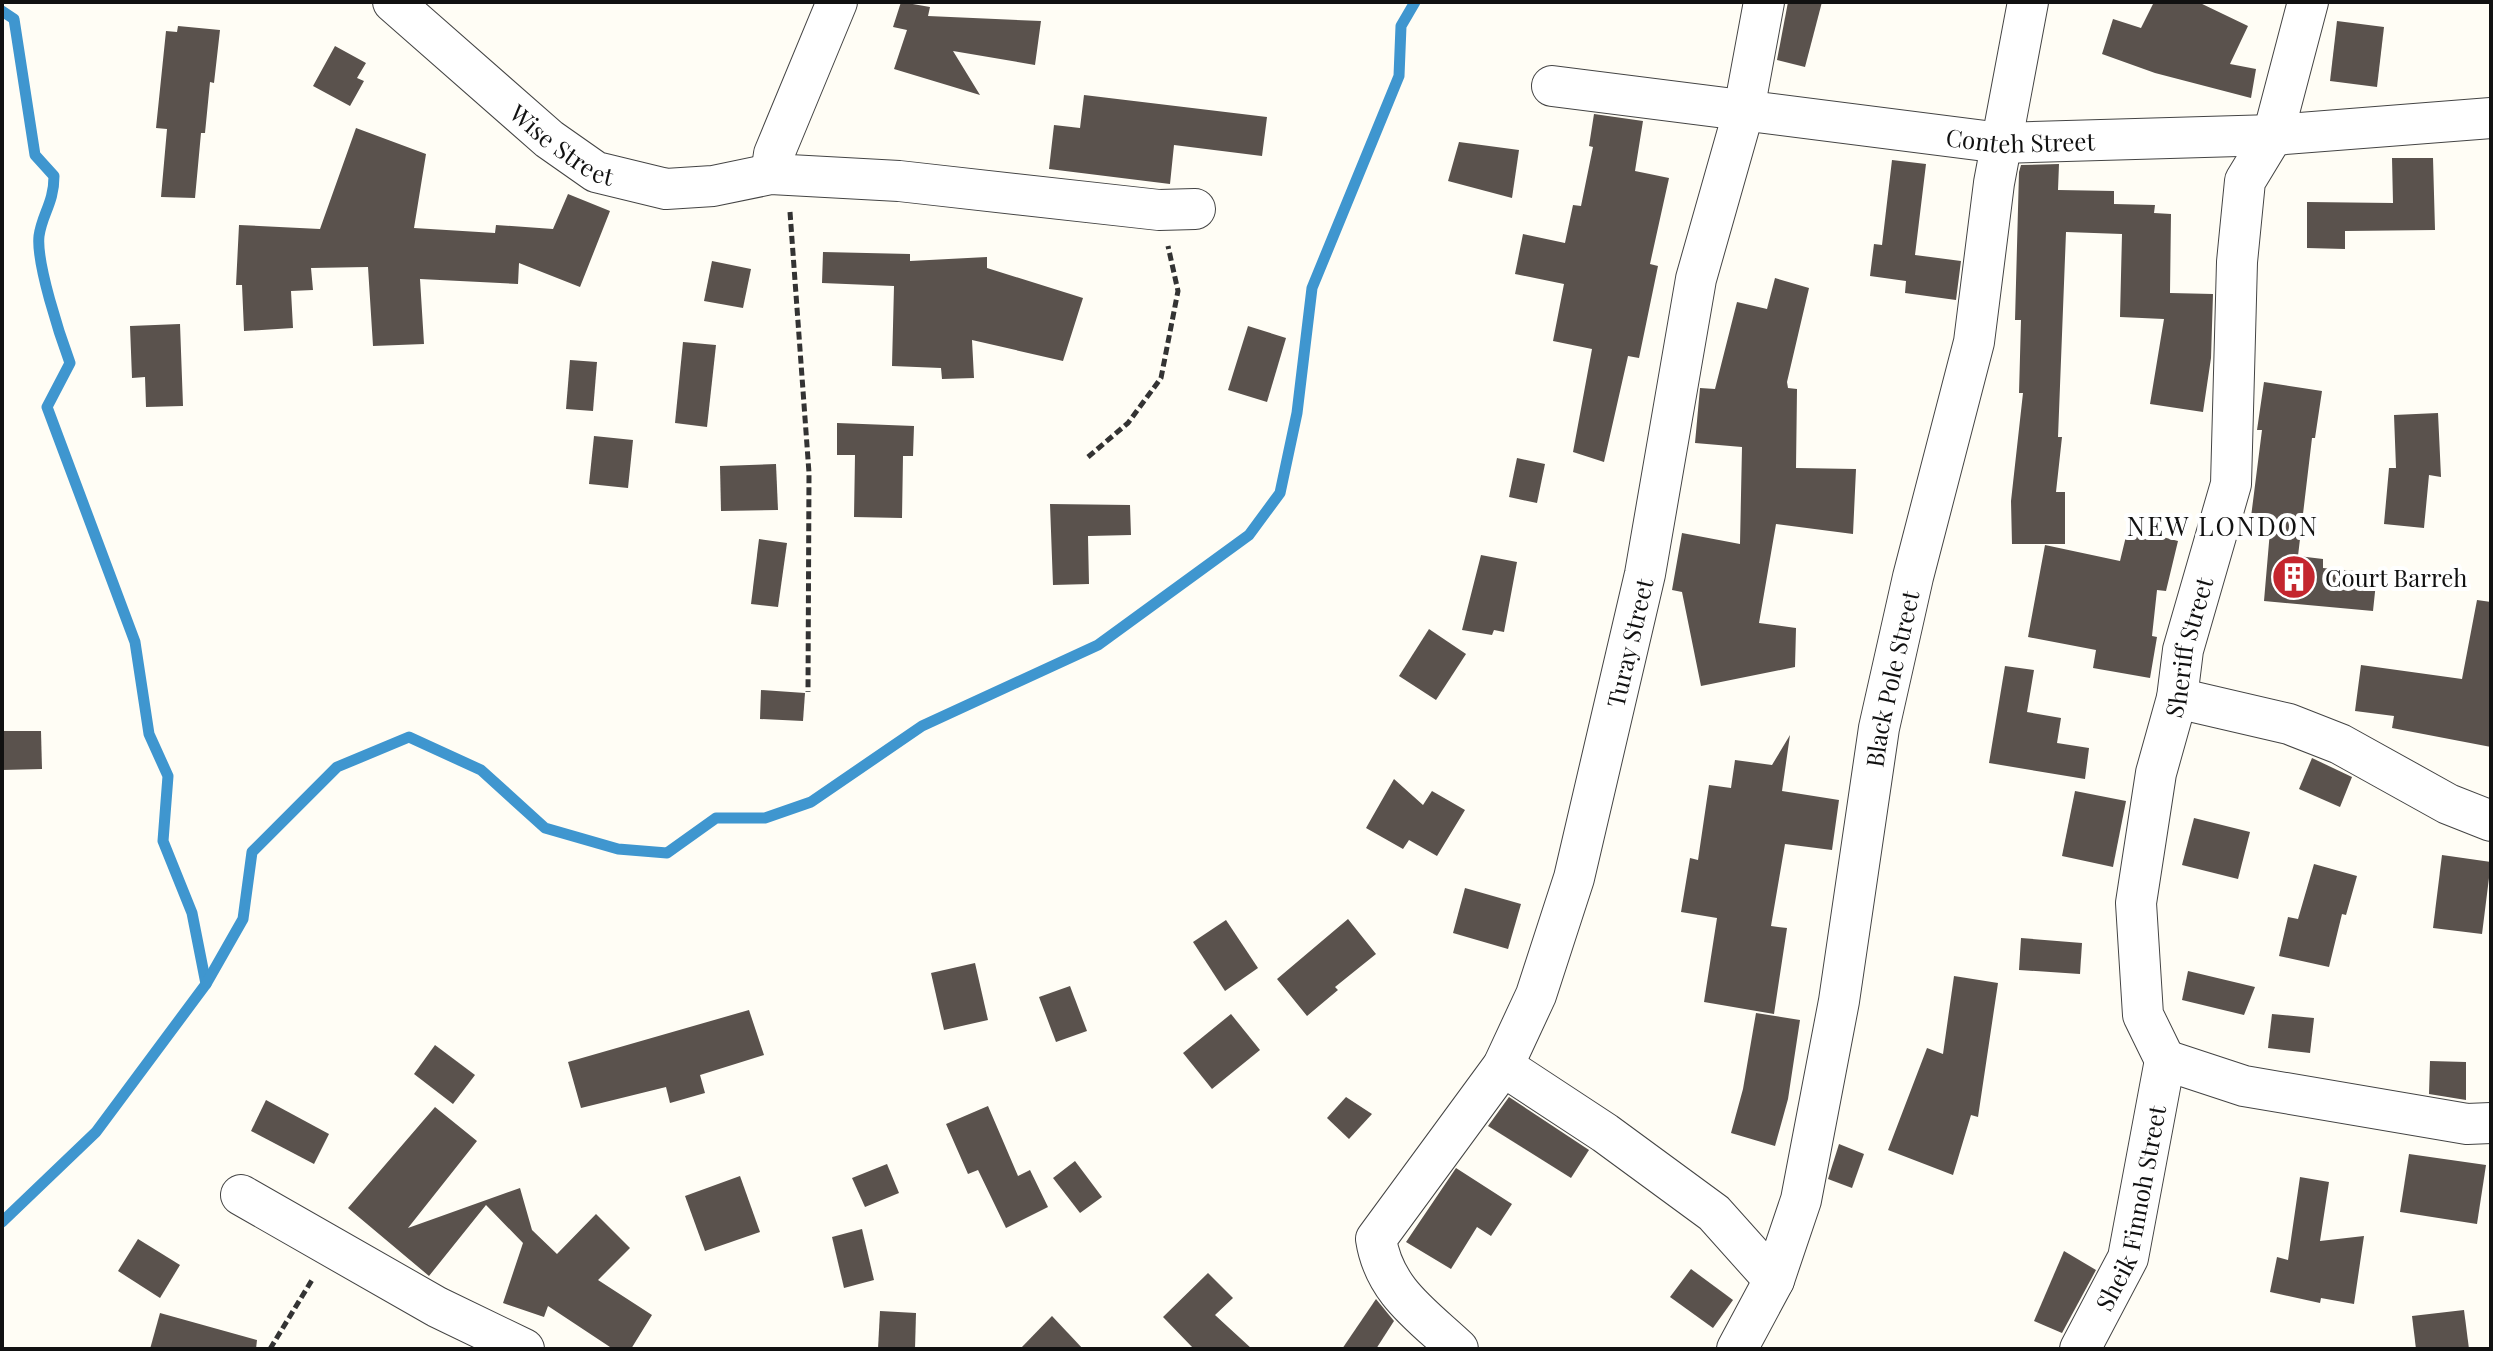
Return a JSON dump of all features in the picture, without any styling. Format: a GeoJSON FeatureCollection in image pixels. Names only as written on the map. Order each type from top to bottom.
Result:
{"type":"FeatureCollection","features":[{"type":"Feature","properties":{"kind":"street","name":"Wise Street"},"geometry":{"type":"LineString","coordinates":[[393,2],[549,139],[596,172],[666,189],[713,186],[771,174],[899,181],[1177,210]]}},
{"type":"Feature","properties":{"kind":"street"},"geometry":{"type":"LineString","coordinates":[[771,174],[774,154],[837,2]]}},
{"type":"Feature","properties":{"kind":"street","name":"Turay Street"},"geometry":{"type":"LineString","coordinates":[[1458,1349],[1393,1287],[1380,1264],[1376,1239],[1503,1066],[1536,995],[1574,878],[1645,574],[1696,279],[1744,110],[1764,2]]}},
{"type":"Feature","properties":{"kind":"street","name":"Black Pole Street"},"geometry":{"type":"LineString","coordinates":[[1737,1349],[1774,1280],[1801,1200],[1839,1001],[1879,728],[1894,655],[1974,342],[2001,143],[2028,2]]}},
{"type":"Feature","properties":{"kind":"street","name":"Sheriff Street"},"geometry":{"type":"LineString","coordinates":[[2165,1060],[2143,1015],[2136,903],[2156,773],[2177,698],[2183,650],[2231,484],[2237,262],[2245,181],[2273,135],[2308,2]]}},
{"type":"Feature","properties":{"kind":"street","name":"Conteh Street"},"geometry":{"type":"LineString","coordinates":[[1552,86],[2001,143],[2273,135],[2491,118]]}},
{"type":"Feature","properties":{"kind":"street"},"geometry":{"type":"LineString","coordinates":[[2177,698],[2289,724],[2340,744],[2448,804],[2491,821]]}},
{"type":"Feature","properties":{"kind":"street"},"geometry":{"type":"LineString","coordinates":[[2165,1060],[2244,1086],[2467,1124],[2491,1123]]}},
{"type":"Feature","properties":{"kind":"street","name":"Sheik Finnoh Street"},"geometry":{"type":"LineString","coordinates":[[2080,1349],[2128,1258],[2165,1060]]}},
{"type":"Feature","properties":{"kind":"street"},"geometry":{"type":"LineString","coordinates":[[1503,1066],[1605,1133],[1714,1213],[1774,1280]]}},
{"type":"Feature","properties":{"kind":"street"},"geometry":{"type":"LineString","coordinates":[[241,1195],[437,1307],[524,1349]]}},
{"type":"Feature","properties":{"kind":"path"},"geometry":{"type":"LineString","coordinates":[[808,692],[809,473],[789,204],[821,178]]}},
{"type":"Feature","properties":{"kind":"path"},"geometry":{"type":"LineString","coordinates":[[1088,457],[1128,423],[1161,378],[1178,291],[1177,210]]}},
{"type":"Feature","properties":{"kind":"path"},"geometry":{"type":"LineString","coordinates":[[270,1349],[315,1276],[335,1251]]}},
{"type":"Feature","properties":{"kind":"building"},"geometry":{"type":"Polygon","coordinates":[[[901,2],[930,7],[928,16],[1041,21],[1035,65],[953,51],[980,95],[894,69],[907,30],[893,27],[901,2]]]}},
{"type":"Feature","properties":{"kind":"building"},"geometry":{"type":"Polygon","coordinates":[[[1788,2],[1822,2],[1805,67],[1777,60],[1788,2]]]}},
{"type":"Feature","properties":{"kind":"building"},"geometry":{"type":"Polygon","coordinates":[[[2154,2],[2198,2],[2248,26],[2230,64],[2256,69],[2251,98],[2155,73],[2102,54],[2113,19],[2141,28],[2154,2]]]}},
{"type":"Feature","properties":{"kind":"building"},"geometry":{"type":"Polygon","coordinates":[[[2337,21],[2384,27],[2377,87],[2330,81],[2337,21]]]}},
{"type":"Feature","properties":{"kind":"building"},"geometry":{"type":"Polygon","coordinates":[[[178,26],[220,30],[214,83],[210,82],[205,133],[201,133],[195,198],[161,197],[167,129],[156,128],[166,31],[177,32],[178,26]]]}},
{"type":"Feature","properties":{"kind":"building"},"geometry":{"type":"Polygon","coordinates":[[[335,46],[366,63],[357,78],[364,81],[350,106],[313,86],[335,46]]]}},
{"type":"Feature","properties":{"kind":"building"},"geometry":{"type":"Polygon","coordinates":[[[1084,95],[1267,117],[1262,156],[1174,145],[1170,184],[1049,169],[1054,125],[1080,128],[1084,95]]]}},
{"type":"Feature","properties":{"kind":"building"},"geometry":{"type":"Polygon","coordinates":[[[1594,114],[1643,121],[1635,171],[1669,178],[1650,264],[1658,266],[1639,358],[1628,356],[1604,462],[1573,452],[1592,349],[1553,341],[1564,284],[1515,274],[1523,234],[1565,243],[1573,205],[1581,206],[1593,147],[1589,146],[1594,114]]]}},
{"type":"Feature","properties":{"kind":"building"},"geometry":{"type":"Polygon","coordinates":[[[356,128],[426,154],[414,228],[495,233],[496,225],[553,229],[568,194],[610,211],[580,287],[519,263],[518,284],[420,279],[424,344],[373,346],[368,267],[311,268],[313,290],[291,291],[293,328],[244,331],[242,285],[236,285],[239,225],[320,229],[356,128]]]}},
{"type":"Feature","properties":{"kind":"building"},"geometry":{"type":"Polygon","coordinates":[[[1459,142],[1519,150],[1512,198],[1448,181],[1459,142]]]}},
{"type":"Feature","properties":{"kind":"building"},"geometry":{"type":"Polygon","coordinates":[[[2392,158],[2433,158],[2435,230],[2345,231],[2345,249],[2307,248],[2307,202],[2393,203],[2392,158]]]}},
{"type":"Feature","properties":{"kind":"building"},"geometry":{"type":"Polygon","coordinates":[[[1892,160],[1926,164],[1915,255],[1961,261],[1956,300],[1905,293],[1906,281],[1870,276],[1874,244],[1882,245],[1892,160]]]}},
{"type":"Feature","properties":{"kind":"building"},"geometry":{"type":"Polygon","coordinates":[[[2059,164],[2058,190],[2114,191],[2114,204],[2155,205],[2154,213],[2171,214],[2170,293],[2213,294],[2211,358],[2203,412],[2150,404],[2164,319],[2120,317],[2122,234],[2066,232],[2058,437],[2062,437],[2056,492],[2065,492],[2065,544],[2012,544],[2011,501],[2023,393],[2019,393],[2021,320],[2015,320],[2019,172],[2021,165],[2059,164]]]}},
{"type":"Feature","properties":{"kind":"building"},"geometry":{"type":"Polygon","coordinates":[[[823,252],[910,254],[910,261],[987,257],[987,268],[1083,298],[1063,361],[972,340],[974,378],[942,379],[941,368],[892,366],[894,286],[822,283],[823,252]]]}},
{"type":"Feature","properties":{"kind":"building"},"geometry":{"type":"Polygon","coordinates":[[[712,261],[751,269],[743,308],[704,301],[712,261]]]}},
{"type":"Feature","properties":{"kind":"building"},"geometry":{"type":"Polygon","coordinates":[[[1775,278],[1809,288],[1787,382],[1788,388],[1797,389],[1796,468],[1856,469],[1853,534],[1776,524],[1759,623],[1796,628],[1795,667],[1701,686],[1682,592],[1672,590],[1682,533],[1740,544],[1742,447],[1695,443],[1700,388],[1715,389],[1737,302],[1767,309],[1775,278]]]}},
{"type":"Feature","properties":{"kind":"building"},"geometry":{"type":"Polygon","coordinates":[[[180,324],[183,406],[146,407],[145,377],[132,378],[130,326],[180,324]]]}},
{"type":"Feature","properties":{"kind":"building"},"geometry":{"type":"Polygon","coordinates":[[[1248,326],[1286,338],[1267,402],[1228,390],[1248,326]]]}},
{"type":"Feature","properties":{"kind":"building"},"geometry":{"type":"Polygon","coordinates":[[[683,342],[716,345],[707,427],[675,423],[683,342]]]}},
{"type":"Feature","properties":{"kind":"building"},"geometry":{"type":"Polygon","coordinates":[[[570,360],[597,362],[593,411],[566,409],[570,360]]]}},
{"type":"Feature","properties":{"kind":"building"},"geometry":{"type":"Polygon","coordinates":[[[2264,382],[2322,391],[2315,438],[2312,438],[2298,556],[2323,559],[2323,568],[2377,573],[2373,611],[2264,601],[2271,519],[2251,517],[2262,430],[2257,430],[2264,382]]]}},
{"type":"Feature","properties":{"kind":"building"},"geometry":{"type":"Polygon","coordinates":[[[2438,413],[2441,477],[2429,475],[2424,528],[2384,524],[2389,468],[2396,468],[2394,415],[2438,413]]]}},
{"type":"Feature","properties":{"kind":"building"},"geometry":{"type":"Polygon","coordinates":[[[837,423],[914,426],[913,456],[903,456],[902,518],[854,517],[855,455],[837,455],[837,423]]]}},
{"type":"Feature","properties":{"kind":"building"},"geometry":{"type":"Polygon","coordinates":[[[594,436],[633,440],[628,488],[589,484],[594,436]]]}},
{"type":"Feature","properties":{"kind":"building"},"geometry":{"type":"Polygon","coordinates":[[[1517,458],[1545,464],[1537,503],[1509,497],[1517,458]]]}},
{"type":"Feature","properties":{"kind":"building"},"geometry":{"type":"Polygon","coordinates":[[[776,464],[778,510],[721,511],[720,466],[776,464]]]}},
{"type":"Feature","properties":{"kind":"building"},"geometry":{"type":"Polygon","coordinates":[[[1050,504],[1130,505],[1131,535],[1088,536],[1089,584],[1053,585],[1050,504]]]}},
{"type":"Feature","properties":{"kind":"building"},"geometry":{"type":"Polygon","coordinates":[[[2128,528],[2178,541],[2166,591],[2157,590],[2152,636],[2157,637],[2150,678],[2093,668],[2096,650],[2028,637],[2045,545],[2120,561],[2128,528]]]}},
{"type":"Feature","properties":{"kind":"building"},"geometry":{"type":"Polygon","coordinates":[[[759,539],[787,543],[778,607],[751,604],[759,539]]]}},
{"type":"Feature","properties":{"kind":"building"},"geometry":{"type":"Polygon","coordinates":[[[1481,555],[1517,562],[1504,632],[1494,630],[1492,635],[1462,630],[1481,555]]]}},
{"type":"Feature","properties":{"kind":"building"},"geometry":{"type":"Polygon","coordinates":[[[2477,600],[2491,602],[2491,747],[2392,728],[2394,716],[2355,711],[2361,665],[2462,679],[2477,600]]]}},
{"type":"Feature","properties":{"kind":"building"},"geometry":{"type":"Polygon","coordinates":[[[1429,629],[1466,654],[1436,700],[1399,676],[1429,629]]]}},
{"type":"Feature","properties":{"kind":"building"},"geometry":{"type":"Polygon","coordinates":[[[2005,666],[2034,670],[2027,712],[2061,718],[2057,743],[2089,748],[2085,779],[1989,763],[2005,666]]]}},
{"type":"Feature","properties":{"kind":"building"},"geometry":{"type":"Polygon","coordinates":[[[761,690],[805,693],[803,721],[760,719],[761,690]]]}},
{"type":"Feature","properties":{"kind":"building"},"geometry":{"type":"Polygon","coordinates":[[[2,731],[41,731],[42,769],[2,770],[2,731]]]}},
{"type":"Feature","properties":{"kind":"building"},"geometry":{"type":"Polygon","coordinates":[[[1790,735],[1782,791],[1839,800],[1832,850],[1785,844],[1771,926],[1787,928],[1774,1014],[1704,1002],[1717,918],[1681,912],[1690,858],[1698,860],[1709,785],[1731,788],[1735,760],[1772,765],[1790,735]]]}},
{"type":"Feature","properties":{"kind":"building"},"geometry":{"type":"Polygon","coordinates":[[[2312,758],[2352,777],[2340,807],[2299,789],[2312,758]]]}},
{"type":"Feature","properties":{"kind":"building"},"geometry":{"type":"Polygon","coordinates":[[[1394,779],[1423,805],[1432,791],[1465,810],[1437,856],[1409,840],[1403,849],[1366,828],[1394,779]]]}},
{"type":"Feature","properties":{"kind":"building"},"geometry":{"type":"Polygon","coordinates":[[[2075,791],[2126,801],[2113,867],[2062,856],[2075,791]]]}},
{"type":"Feature","properties":{"kind":"building"},"geometry":{"type":"Polygon","coordinates":[[[2194,818],[2250,832],[2238,879],[2182,865],[2194,818]]]}},
{"type":"Feature","properties":{"kind":"building"},"geometry":{"type":"Polygon","coordinates":[[[2442,855],[2491,862],[2482,934],[2433,928],[2442,855]]]}},
{"type":"Feature","properties":{"kind":"building"},"geometry":{"type":"Polygon","coordinates":[[[2314,864],[2357,876],[2346,915],[2342,914],[2329,967],[2279,956],[2288,917],[2298,919],[2314,864]]]}},
{"type":"Feature","properties":{"kind":"building"},"geometry":{"type":"Polygon","coordinates":[[[1465,888],[1521,904],[1508,949],[1453,933],[1465,888]]]}},
{"type":"Feature","properties":{"kind":"building"},"geometry":{"type":"Polygon","coordinates":[[[1348,919],[1376,954],[1335,987],[1338,990],[1307,1016],[1277,979],[1348,919]]]}},
{"type":"Feature","properties":{"kind":"building"},"geometry":{"type":"Polygon","coordinates":[[[1226,920],[1258,968],[1225,991],[1193,942],[1226,920]]]}},
{"type":"Feature","properties":{"kind":"building"},"geometry":{"type":"Polygon","coordinates":[[[2021,938],[2082,943],[2080,974],[2019,970],[2021,938]]]}},
{"type":"Feature","properties":{"kind":"building"},"geometry":{"type":"Polygon","coordinates":[[[975,963],[988,1020],[944,1030],[931,973],[975,963]]]}},
{"type":"Feature","properties":{"kind":"building"},"geometry":{"type":"Polygon","coordinates":[[[2188,971],[2255,987],[2244,1015],[2182,1000],[2188,971]]]}},
{"type":"Feature","properties":{"kind":"building"},"geometry":{"type":"Polygon","coordinates":[[[1954,976],[1998,983],[1978,1117],[1971,1115],[1953,1175],[1888,1150],[1927,1048],[1943,1054],[1954,976]]]}},
{"type":"Feature","properties":{"kind":"building"},"geometry":{"type":"Polygon","coordinates":[[[1070,986],[1087,1031],[1056,1042],[1039,997],[1070,986]]]}},
{"type":"Feature","properties":{"kind":"building"},"geometry":{"type":"Polygon","coordinates":[[[749,1010],[764,1055],[700,1075],[705,1093],[670,1103],[666,1087],[581,1108],[568,1062],[749,1010]]]}},
{"type":"Feature","properties":{"kind":"building"},"geometry":{"type":"Polygon","coordinates":[[[1756,1013],[1800,1020],[1788,1099],[1775,1146],[1731,1133],[1743,1089],[1756,1013]]]}},
{"type":"Feature","properties":{"kind":"building"},"geometry":{"type":"Polygon","coordinates":[[[1231,1014],[1260,1050],[1212,1089],[1183,1053],[1231,1014]]]}},
{"type":"Feature","properties":{"kind":"building"},"geometry":{"type":"Polygon","coordinates":[[[2272,1014],[2314,1018],[2310,1053],[2268,1048],[2272,1014]]]}},
{"type":"Feature","properties":{"kind":"building"},"geometry":{"type":"Polygon","coordinates":[[[435,1045],[475,1075],[453,1104],[414,1074],[435,1045]]]}},
{"type":"Feature","properties":{"kind":"building"},"geometry":{"type":"Polygon","coordinates":[[[2430,1061],[2466,1062],[2466,1100],[2429,1094],[2430,1061]]]}},
{"type":"Feature","properties":{"kind":"building"},"geometry":{"type":"Polygon","coordinates":[[[1346,1097],[1372,1114],[1349,1139],[1327,1118],[1346,1097]]]}},
{"type":"Feature","properties":{"kind":"building"},"geometry":{"type":"Polygon","coordinates":[[[1509,1097],[1589,1150],[1571,1178],[1488,1126],[1509,1097]]]}},
{"type":"Feature","properties":{"kind":"building"},"geometry":{"type":"Polygon","coordinates":[[[266,1100],[329,1134],[314,1164],[251,1131],[266,1100]]]}},
{"type":"Feature","properties":{"kind":"building"},"geometry":{"type":"Polygon","coordinates":[[[988,1106],[1018,1176],[1030,1170],[1048,1207],[1006,1228],[978,1170],[968,1174],[946,1124],[988,1106]]]}},
{"type":"Feature","properties":{"kind":"building"},"geometry":{"type":"Polygon","coordinates":[[[435,1107],[477,1141],[408,1228],[520,1188],[532,1230],[557,1254],[596,1214],[630,1248],[598,1280],[652,1315],[631,1349],[613,1349],[548,1306],[544,1317],[503,1303],[523,1243],[486,1205],[429,1276],[348,1208],[435,1107]]]}},
{"type":"Feature","properties":{"kind":"building"},"geometry":{"type":"Polygon","coordinates":[[[1839,1144],[1864,1154],[1852,1188],[1828,1179],[1839,1144]]]}},
{"type":"Feature","properties":{"kind":"building"},"geometry":{"type":"Polygon","coordinates":[[[2409,1154],[2486,1165],[2477,1224],[2400,1212],[2409,1154]]]}},
{"type":"Feature","properties":{"kind":"building"},"geometry":{"type":"Polygon","coordinates":[[[1075,1161],[1102,1197],[1080,1213],[1053,1178],[1075,1161]]]}},
{"type":"Feature","properties":{"kind":"building"},"geometry":{"type":"Polygon","coordinates":[[[887,1164],[899,1193],[865,1207],[852,1178],[887,1164]]]}},
{"type":"Feature","properties":{"kind":"building"},"geometry":{"type":"Polygon","coordinates":[[[1456,1168],[1512,1204],[1491,1236],[1477,1227],[1451,1269],[1406,1242],[1456,1168]]]}},
{"type":"Feature","properties":{"kind":"building"},"geometry":{"type":"Polygon","coordinates":[[[740,1176],[760,1232],[705,1251],[685,1196],[740,1176]]]}},
{"type":"Feature","properties":{"kind":"building"},"geometry":{"type":"Polygon","coordinates":[[[2300,1177],[2329,1182],[2320,1241],[2364,1236],[2354,1304],[2321,1298],[2320,1303],[2270,1292],[2277,1257],[2288,1260],[2300,1177]]]}},
{"type":"Feature","properties":{"kind":"building"},"geometry":{"type":"Polygon","coordinates":[[[862,1229],[874,1280],[844,1288],[832,1237],[862,1229]]]}},
{"type":"Feature","properties":{"kind":"building"},"geometry":{"type":"Polygon","coordinates":[[[138,1239],[180,1265],[160,1298],[118,1271],[138,1239]]]}},
{"type":"Feature","properties":{"kind":"building"},"geometry":{"type":"Polygon","coordinates":[[[2064,1251],[2096,1270],[2062,1333],[2034,1321],[2064,1251]]]}},
{"type":"Feature","properties":{"kind":"building"},"geometry":{"type":"Polygon","coordinates":[[[1691,1269],[1733,1300],[1713,1328],[1670,1297],[1691,1269]]]}},
{"type":"Feature","properties":{"kind":"building"},"geometry":{"type":"Polygon","coordinates":[[[1208,1273],[1233,1298],[1215,1315],[1252,1349],[1194,1349],[1163,1317],[1208,1273]]]}},
{"type":"Feature","properties":{"kind":"building"},"geometry":{"type":"Polygon","coordinates":[[[1376,1299],[1394,1321],[1376,1349],[1342,1349],[1376,1299]]]}},
{"type":"Feature","properties":{"kind":"building"},"geometry":{"type":"Polygon","coordinates":[[[2464,1310],[2469,1349],[2416,1349],[2412,1316],[2464,1310]]]}},
{"type":"Feature","properties":{"kind":"building"},"geometry":{"type":"Polygon","coordinates":[[[880,1311],[916,1313],[915,1349],[878,1349],[880,1311]]]}},
{"type":"Feature","properties":{"kind":"building"},"geometry":{"type":"Polygon","coordinates":[[[160,1313],[257,1340],[256,1349],[150,1349],[160,1313]]]}},
{"type":"Feature","properties":{"kind":"building"},"geometry":{"type":"Polygon","coordinates":[[[1052,1316],[1083,1349],[1020,1349],[1052,1316]]]}},
{"type":"Feature","properties":{"kind":"waterway"},"geometry":{"type":"LineString","coordinates":[[2,1222],[96,1132],[206,984],[243,919],[252,852],[337,767],[409,737],[481,770],[545,828],[618,849],[667,853],[716,818],[765,818],[811,802],[922,726],[1098,645],[1249,535],[1280,493],[1297,413],[1312,288],[1399,76],[1401,26],[1415,2]]}},
{"type":"Feature","properties":{"kind":"waterway"},"geometry":{"type":"LineString","coordinates":[[2,11],[14,19],[35,155],[54,176],[52,194],[39,236],[39,248],[50,300],[70,363],[47,407],[135,642],[149,734],[168,776],[163,841],[192,913],[206,984]]}},
{"type":"Feature","properties":{"kind":"place","name":"Court Barreh"},"geometry":{"type":"Point","coordinates":[2294,577]}},
{"type":"Feature","properties":{"kind":"district","name":"NEW LONDON"},"geometry":{"type":"Point","coordinates":[2223,525]}}]}
